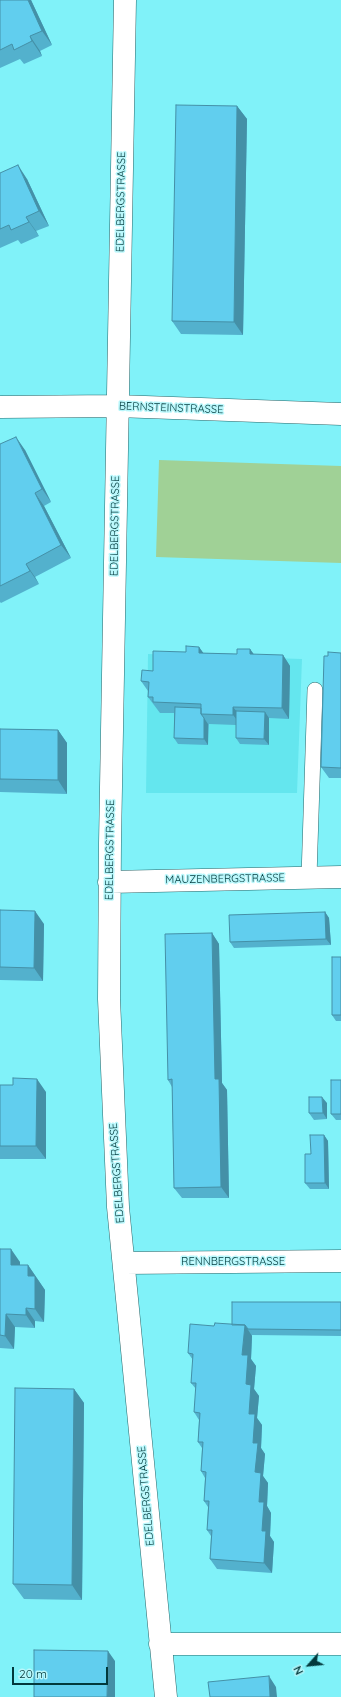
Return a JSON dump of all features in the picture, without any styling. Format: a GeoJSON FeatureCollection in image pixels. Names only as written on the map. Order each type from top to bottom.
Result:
{"type":"FeatureCollection","features":[{"type":"Feature","properties":{"kind":"street","name":"EDELBERGSTRASSE"},"geometry":{"type":"LineString","coordinates":[[125,0],[109,882],[110,999],[118,1207],[125,1262],[166,1697]]}},
{"type":"Feature","properties":{"kind":"street","name":"BERNSTEINSTRASSE"},"geometry":{"type":"LineString","coordinates":[[0,407],[117,406],[341,414]]}},
{"type":"Feature","properties":{"kind":"street","name":"MAUZENBERGSTRASSE"},"geometry":{"type":"LineString","coordinates":[[109,882],[341,877]]}},
{"type":"Feature","properties":{"kind":"street","name":"RENNBERGSTRASSE"},"geometry":{"type":"LineString","coordinates":[[125,1262],[341,1261]]}},
{"type":"Feature","properties":{"kind":"street"},"geometry":{"type":"LineString","coordinates":[[160,1644],[341,1644]]}},
{"type":"Feature","properties":{"kind":"lane"},"geometry":{"type":"LineString","coordinates":[[309,877],[315,690]]}},
{"type":"Feature","properties":{"kind":"shaded area"},"geometry":{"type":"Polygon","coordinates":[[[148,654],[302,659],[297,793],[146,793],[148,654]]]}},
{"type":"Feature","properties":{"kind":"green space"},"geometry":{"type":"Polygon","coordinates":[[[159,460],[341,466],[341,563],[156,557],[159,460]]]}},
{"type":"Feature","properties":{"kind":"building"},"geometry":{"type":"Polygon","coordinates":[[[0,0],[28,0],[42,31],[30,36],[32,41],[14,50],[12,44],[0,50],[0,0]]]}},
{"type":"Feature","properties":{"kind":"building"},"geometry":{"type":"Polygon","coordinates":[[[176,105],[237,106],[234,322],[172,321],[176,105]]]}},
{"type":"Feature","properties":{"kind":"building"},"geometry":{"type":"Polygon","coordinates":[[[18,165],[39,211],[26,217],[29,222],[11,230],[9,225],[0,229],[0,173],[18,165]]]}},
{"type":"Feature","properties":{"kind":"building"},"geometry":{"type":"Polygon","coordinates":[[[16,437],[42,489],[35,493],[61,545],[26,564],[30,571],[0,586],[0,444],[16,437]]]}},
{"type":"Feature","properties":{"kind":"building"},"geometry":{"type":"Polygon","coordinates":[[[186,646],[199,647],[199,653],[237,654],[237,649],[250,649],[250,654],[283,655],[282,708],[233,707],[233,715],[201,714],[201,704],[153,702],[153,697],[148,697],[149,682],[141,681],[142,670],[153,671],[153,651],[186,652],[186,646]]]}},
{"type":"Feature","properties":{"kind":"building"},"geometry":{"type":"Polygon","coordinates":[[[328,652],[341,653],[341,768],[321,767],[324,656],[328,656],[328,652]]]}},
{"type":"Feature","properties":{"kind":"building"},"geometry":{"type":"Polygon","coordinates":[[[175,707],[201,708],[201,714],[204,718],[204,739],[174,738],[175,707]]]}},
{"type":"Feature","properties":{"kind":"building"},"geometry":{"type":"Polygon","coordinates":[[[236,711],[265,712],[264,739],[236,738],[236,711]]]}},
{"type":"Feature","properties":{"kind":"building"},"geometry":{"type":"Polygon","coordinates":[[[0,729],[58,730],[58,780],[0,779],[0,729]]]}},
{"type":"Feature","properties":{"kind":"building"},"geometry":{"type":"Polygon","coordinates":[[[0,910],[35,911],[34,968],[0,967],[0,910]]]}},
{"type":"Feature","properties":{"kind":"building"},"geometry":{"type":"Polygon","coordinates":[[[325,912],[326,939],[230,942],[229,915],[325,912]]]}},
{"type":"Feature","properties":{"kind":"building"},"geometry":{"type":"Polygon","coordinates":[[[212,933],[215,1079],[219,1079],[221,1187],[174,1188],[172,1079],[168,1080],[165,934],[212,933]]]}},
{"type":"Feature","properties":{"kind":"building"},"geometry":{"type":"Polygon","coordinates":[[[332,957],[341,957],[341,1015],[332,1015],[332,957]]]}},
{"type":"Feature","properties":{"kind":"building"},"geometry":{"type":"Polygon","coordinates":[[[13,1078],[37,1079],[36,1146],[0,1146],[0,1085],[13,1085],[13,1078]]]}},
{"type":"Feature","properties":{"kind":"building"},"geometry":{"type":"Polygon","coordinates":[[[331,1080],[341,1080],[341,1114],[331,1114],[331,1080]]]}},
{"type":"Feature","properties":{"kind":"building"},"geometry":{"type":"Polygon","coordinates":[[[309,1097],[322,1097],[323,1113],[309,1113],[309,1097]]]}},
{"type":"Feature","properties":{"kind":"building"},"geometry":{"type":"Polygon","coordinates":[[[310,1135],[324,1135],[325,1183],[305,1183],[305,1154],[311,1154],[310,1135]]]}},
{"type":"Feature","properties":{"kind":"building"},"geometry":{"type":"Polygon","coordinates":[[[0,1249],[11,1249],[11,1265],[28,1265],[28,1276],[35,1276],[35,1309],[26,1308],[26,1315],[6,1314],[5,1336],[0,1335],[0,1249]]]}},
{"type":"Feature","properties":{"kind":"building"},"geometry":{"type":"Polygon","coordinates":[[[232,1302],[341,1302],[341,1330],[248,1329],[245,1325],[232,1325],[232,1302]]]}},
{"type":"Feature","properties":{"kind":"building"},"geometry":{"type":"Polygon","coordinates":[[[215,1323],[245,1325],[242,1355],[248,1355],[246,1384],[251,1385],[249,1414],[255,1414],[253,1443],[258,1443],[255,1472],[261,1473],[259,1502],[264,1502],[262,1531],[266,1531],[264,1563],[210,1559],[212,1530],[207,1530],[209,1501],[204,1501],[206,1472],[201,1471],[203,1442],[198,1442],[200,1413],[194,1412],[196,1383],[191,1383],[193,1354],[188,1353],[190,1324],[214,1326],[215,1323]]]}},
{"type":"Feature","properties":{"kind":"building"},"geometry":{"type":"Polygon","coordinates":[[[15,1388],[74,1389],[72,1585],[13,1584],[15,1388]]]}},
{"type":"Feature","properties":{"kind":"building"},"geometry":{"type":"Polygon","coordinates":[[[34,1650],[108,1651],[107,1697],[34,1697],[34,1650]]]}},
{"type":"Feature","properties":{"kind":"building"},"geometry":{"type":"Polygon","coordinates":[[[269,1676],[270,1697],[210,1697],[208,1682],[269,1676]]]}}]}
